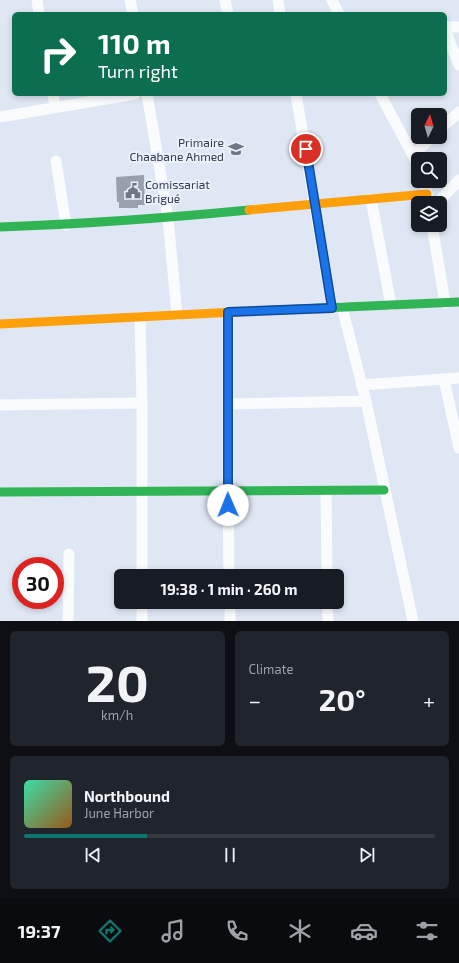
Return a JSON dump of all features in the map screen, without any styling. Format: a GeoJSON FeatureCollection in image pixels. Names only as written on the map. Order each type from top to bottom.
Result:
{"type":"FeatureCollection","features":[{"type":"Feature","properties":{"kind":"street"},"geometry":{"type":"LineString","coordinates":[[37,0],[39,12]]}},
{"type":"Feature","properties":{"kind":"street"},"geometry":{"type":"LineString","coordinates":[[130,0],[133,12]]}},
{"type":"Feature","properties":{"kind":"street"},"geometry":{"type":"LineString","coordinates":[[225,0],[228,12]]}},
{"type":"Feature","properties":{"kind":"street"},"geometry":{"type":"LineString","coordinates":[[278,0],[280,12]]}},
{"type":"Feature","properties":{"kind":"street"},"geometry":{"type":"LineString","coordinates":[[332,0],[338,12]]}},
{"type":"Feature","properties":{"kind":"street"},"geometry":{"type":"LineString","coordinates":[[447,26],[459,27]]}},
{"type":"Feature","properties":{"kind":"street"},"geometry":{"type":"LineString","coordinates":[[447,35],[459,65]]}},
{"type":"Feature","properties":{"kind":"street"},"geometry":{"type":"LineString","coordinates":[[53,96],[55,107]]}},
{"type":"Feature","properties":{"kind":"street"},"geometry":{"type":"LineString","coordinates":[[0,117],[124,96]]}},
{"type":"Feature","properties":{"kind":"street"},"geometry":{"type":"LineString","coordinates":[[147,96],[168,218],[177,315]]}},
{"type":"Feature","properties":{"kind":"street"},"geometry":{"type":"LineString","coordinates":[[296,96],[315,205],[337,307],[366,401],[413,621]]}},
{"type":"Feature","properties":{"kind":"street"},"geometry":{"type":"LineString","coordinates":[[381,96],[411,152]]}},
{"type":"Feature","properties":{"kind":"street"},"geometry":{"type":"LineString","coordinates":[[447,123],[459,112]]}},
{"type":"Feature","properties":{"kind":"street"},"geometry":{"type":"LineString","coordinates":[[416,152],[425,144]]}},
{"type":"Feature","properties":{"kind":"street"},"geometry":{"type":"LineString","coordinates":[[56,161],[66,225]]}},
{"type":"Feature","properties":{"kind":"street"},"geometry":{"type":"LineString","coordinates":[[444,196],[459,180]]}},
{"type":"Feature","properties":{"kind":"street"},"geometry":{"type":"LineString","coordinates":[[371,199],[391,305]]}},
{"type":"Feature","properties":{"kind":"street"},"geometry":{"type":"LineString","coordinates":[[0,226],[66,225],[168,218],[371,199],[411,199]]}},
{"type":"Feature","properties":{"kind":"street"},"geometry":{"type":"LineString","coordinates":[[433,232],[445,303]]}},
{"type":"Feature","properties":{"kind":"street"},"geometry":{"type":"LineString","coordinates":[[0,324],[459,302]]}},
{"type":"Feature","properties":{"kind":"street"},"geometry":{"type":"LineString","coordinates":[[228,312],[229,569]]}},
{"type":"Feature","properties":{"kind":"street"},"geometry":{"type":"LineString","coordinates":[[140,317],[142,403],[142,569]]}},
{"type":"Feature","properties":{"kind":"street"},"geometry":{"type":"LineString","coordinates":[[362,385],[459,378]]}},
{"type":"Feature","properties":{"kind":"street"},"geometry":{"type":"LineString","coordinates":[[444,379],[459,448]]}},
{"type":"Feature","properties":{"kind":"street"},"geometry":{"type":"LineString","coordinates":[[229,404],[366,401]]}},
{"type":"Feature","properties":{"kind":"street"},"geometry":{"type":"LineString","coordinates":[[0,405],[142,403]]}},
{"type":"Feature","properties":{"kind":"street"},"geometry":{"type":"LineString","coordinates":[[0,492],[142,490],[326,492],[384,490]]}},
{"type":"Feature","properties":{"kind":"street"},"geometry":{"type":"LineString","coordinates":[[326,492],[327,569]]}},
{"type":"Feature","properties":{"kind":"street"},"geometry":{"type":"LineString","coordinates":[[68,621],[69,554]]}},
{"type":"Feature","properties":{"kind":"street"},"geometry":{"type":"LineString","coordinates":[[142,609],[142,621]]}},
{"type":"Feature","properties":{"kind":"street"},"geometry":{"type":"LineString","coordinates":[[230,609],[230,621]]}},
{"type":"Feature","properties":{"kind":"street"},"geometry":{"type":"LineString","coordinates":[[327,609],[328,621]]}},
{"type":"Feature","properties":{"kind":"building","name":"Comissariat Brigué"},"geometry":{"type":"Polygon","coordinates":[[[144,175],[145,205],[138,205],[138,208],[119,208],[119,202],[117,202],[116,177],[144,175]]]}},
{"type":"Feature","properties":{"kind":"traffic: fast"},"geometry":{"type":"LineString","coordinates":[[0,227],[187,216],[249,210]]}},
{"type":"Feature","properties":{"kind":"traffic: fast"},"geometry":{"type":"LineString","coordinates":[[255,311],[459,302]]}},
{"type":"Feature","properties":{"kind":"traffic: fast"},"geometry":{"type":"LineString","coordinates":[[0,492],[384,490]]}},
{"type":"Feature","properties":{"kind":"traffic: slow"},"geometry":{"type":"LineString","coordinates":[[249,210],[427,194]]}},
{"type":"Feature","properties":{"kind":"traffic: slow"},"geometry":{"type":"LineString","coordinates":[[0,324],[255,311]]}},
{"type":"Feature","properties":{"kind":"place","name":"Primaire Chaabane Ahmed"},"geometry":{"type":"Point","coordinates":[236,149]}},
{"type":"Feature","properties":{"kind":"place","name":"Comissariat Brigué"},"geometry":{"type":"Point","coordinates":[133,191]}},
{"type":"Feature","properties":{"kind":"route"},"geometry":{"type":"LineString","coordinates":[[228,505],[228,312],[332,308],[306,149]]}}]}
